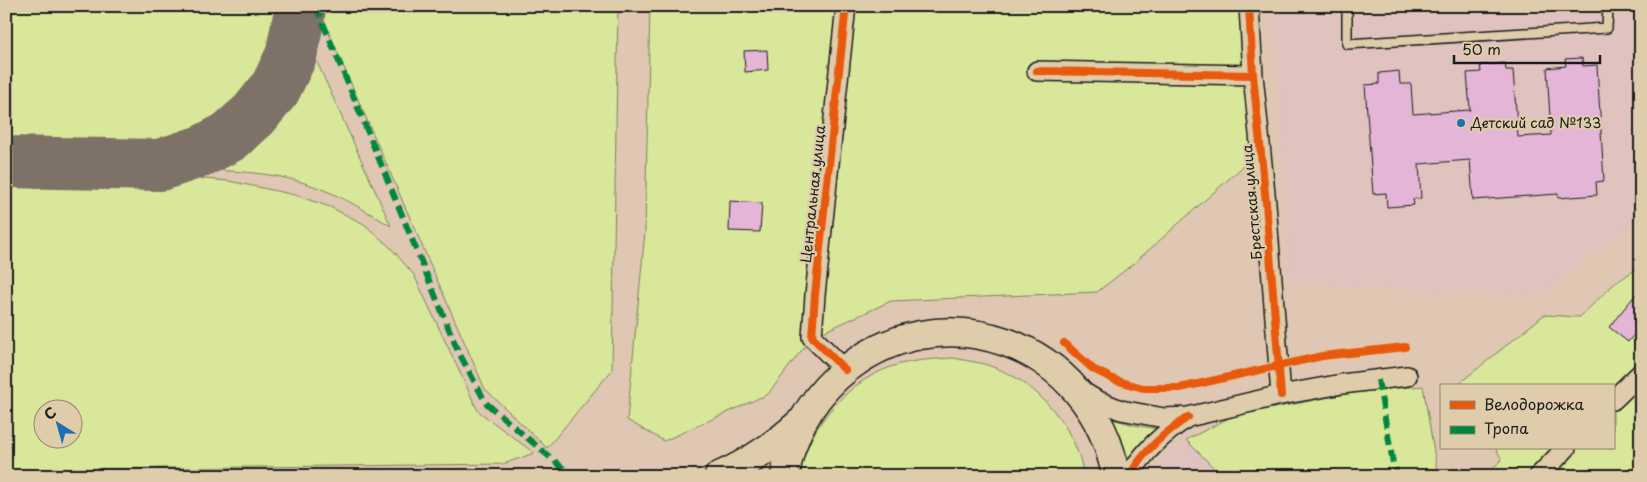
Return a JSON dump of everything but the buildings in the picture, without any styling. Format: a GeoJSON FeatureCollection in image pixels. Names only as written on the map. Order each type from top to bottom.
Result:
{"type":"FeatureCollection","features":[{"type":"Feature","properties":{"kind":"main road"},"geometry":{"type":"LineString","coordinates":[[785,476],[792,447],[805,418],[816,400],[845,370],[862,358],[901,340],[921,335],[963,333],[991,338],[1024,349],[1059,372],[1088,403],[1099,421],[1107,440],[1116,476]]}},
{"type":"Feature","properties":{"kind":"main road"},"geometry":{"type":"LineString","coordinates":[[719,476],[761,453],[790,432],[805,418]]}},
{"type":"Feature","properties":{"kind":"street","name":"Центральная улица"},"geometry":{"type":"LineString","coordinates":[[845,370],[812,337],[846,6]]}},
{"type":"Feature","properties":{"kind":"street","name":"Брестская улица"},"geometry":{"type":"LineString","coordinates":[[1249,6],[1253,75],[1266,203],[1281,395]]}},
{"type":"Feature","properties":{"kind":"street"},"geometry":{"type":"LineString","coordinates":[[1037,71],[1253,75]]}},
{"type":"Feature","properties":{"kind":"street"},"geometry":{"type":"LineString","coordinates":[[1614,399],[1641,373]]}},
{"type":"Feature","properties":{"kind":"street"},"geometry":{"type":"LineString","coordinates":[[1074,387],[1096,400],[1121,410],[1164,418],[1188,417],[1281,395],[1342,384],[1407,376]]}},
{"type":"Feature","properties":{"kind":"street"},"geometry":{"type":"LineString","coordinates":[[1129,476],[1139,460],[1152,445],[1167,431],[1188,417]]}},
{"type":"Feature","properties":{"kind":"street"},"geometry":{"type":"LineString","coordinates":[[1539,476],[1564,450]]}},
{"type":"Feature","properties":{"kind":"lane"},"geometry":{"type":"LineString","coordinates":[[1347,6],[1347,44],[1607,28],[1608,6]]}},
{"type":"Feature","properties":{"kind":"shaded area","name":"Детский сад №133"},"geometry":{"type":"Polygon","coordinates":[[[1277,6],[1641,6],[1641,216],[1543,293],[1528,297],[1290,283],[1276,31],[1277,6]]]}},
{"type":"Feature","properties":{"kind":"shaded area"},"geometry":{"type":"Polygon","coordinates":[[[1186,440],[1222,476],[1157,476],[1158,464],[1186,440]]]}},
{"type":"Feature","properties":{"kind":"green space"},"geometry":{"type":"Polygon","coordinates":[[[6,6],[286,6],[289,30],[280,65],[263,94],[241,119],[214,137],[185,149],[6,148],[6,6]]]}},
{"type":"Feature","properties":{"kind":"green space"},"geometry":{"type":"Polygon","coordinates":[[[317,6],[618,6],[612,370],[547,448],[485,389],[317,6]]]}},
{"type":"Feature","properties":{"kind":"green space"},"geometry":{"type":"Polygon","coordinates":[[[650,6],[1254,6],[1258,153],[1133,264],[1097,292],[891,301],[812,337],[768,394],[664,441],[627,420],[645,232],[650,6]]]}},
{"type":"Feature","properties":{"kind":"green space"},"geometry":{"type":"Polygon","coordinates":[[[307,40],[391,226],[341,197],[295,180],[252,173],[194,169],[236,149],[260,129],[275,113],[293,87],[307,40]]]}},
{"type":"Feature","properties":{"kind":"green space"},"geometry":{"type":"Polygon","coordinates":[[[6,175],[155,175],[229,181],[295,195],[330,207],[364,224],[391,248],[414,275],[478,411],[534,453],[503,464],[6,470],[6,175]]]}},
{"type":"Feature","properties":{"kind":"green space"},"geometry":{"type":"Polygon","coordinates":[[[1641,266],[1641,476],[1486,476],[1502,459],[1496,450],[1614,450],[1614,384],[1458,384],[1544,315],[1580,317],[1614,284],[1641,266]]]}},
{"type":"Feature","properties":{"kind":"green space"},"geometry":{"type":"Polygon","coordinates":[[[953,358],[996,368],[1027,385],[1040,396],[1062,422],[1071,437],[1079,456],[1084,476],[799,476],[811,439],[821,422],[848,392],[864,380],[900,364],[953,358]]]}},
{"type":"Feature","properties":{"kind":"green space"},"geometry":{"type":"Polygon","coordinates":[[[1423,386],[1438,476],[1222,476],[1186,440],[1233,416],[1346,394],[1423,386]]]}},
{"type":"Feature","properties":{"kind":"green space"},"geometry":{"type":"Polygon","coordinates":[[[1112,419],[1157,429],[1140,444],[1127,462],[1122,440],[1112,419]]]}},
{"type":"Feature","properties":{"kind":"taxiway"},"geometry":{"type":"LineString","coordinates":[[6,162],[160,165],[202,151],[229,137],[254,115],[275,89],[291,56],[300,6]]}},
{"type":"Feature","properties":{"kind":"marked path"},"geometry":{"type":"LineString","coordinates":[[316,6],[458,351],[486,403],[571,475]]}},
{"type":"Feature","properties":{"kind":"marked path"},"geometry":{"type":"LineString","coordinates":[[1378,380],[1393,463],[1398,476]]}},
{"type":"Feature","properties":{"kind":"cycle path"},"geometry":{"type":"LineString","coordinates":[[845,370],[812,337],[846,6]]}},
{"type":"Feature","properties":{"kind":"cycle path"},"geometry":{"type":"LineString","coordinates":[[1249,6],[1253,75],[1266,203],[1281,395]]}},
{"type":"Feature","properties":{"kind":"cycle path"},"geometry":{"type":"LineString","coordinates":[[1037,71],[1253,75]]}},
{"type":"Feature","properties":{"kind":"cycle path"},"geometry":{"type":"LineString","coordinates":[[1064,343],[1093,369],[1115,380],[1143,388],[1180,388],[1322,356],[1405,347]]}},
{"type":"Feature","properties":{"kind":"cycle path"},"geometry":{"type":"LineString","coordinates":[[1129,476],[1155,444],[1188,417]]}},
{"type":"Feature","properties":{"kind":"place","name":"Детский сад №133"},"geometry":{"type":"Point","coordinates":[1461,123]}}]}
